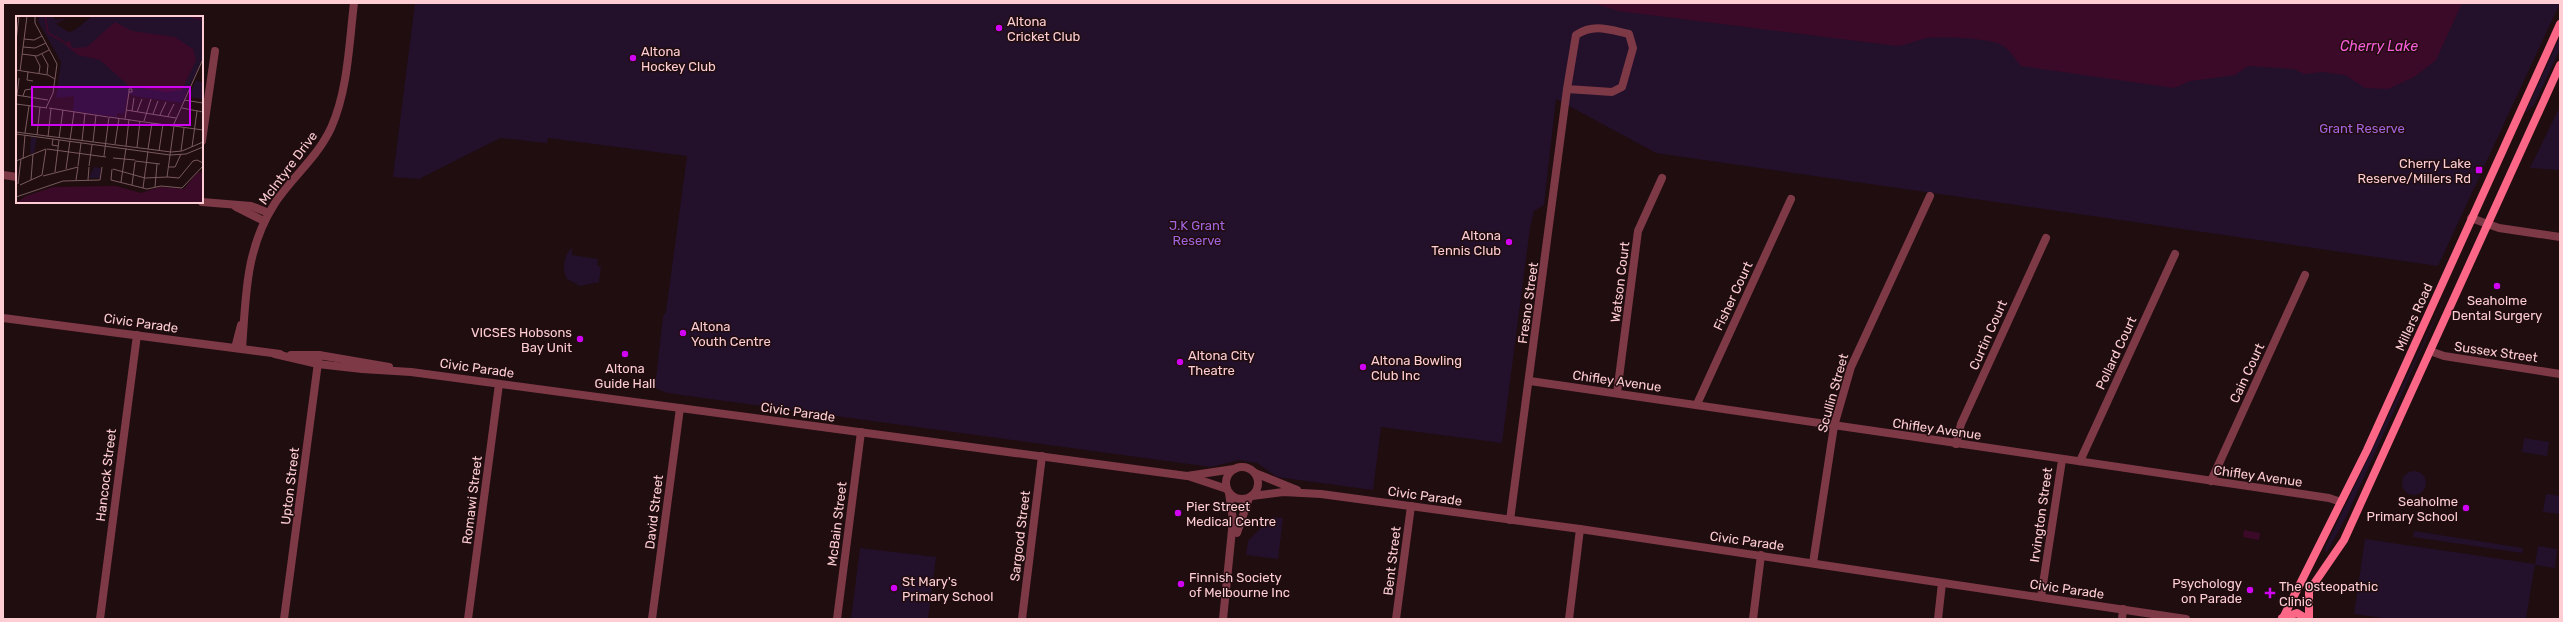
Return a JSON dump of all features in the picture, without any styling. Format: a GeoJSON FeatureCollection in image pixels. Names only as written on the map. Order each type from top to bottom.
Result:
{"type":"FeatureCollection","features":[{"type":"Feature","properties":{"kind":"main road","name":"Millers Road"},"geometry":{"type":"LineString","coordinates":[[2282,618],[2367,450],[2560,24]]}},
{"type":"Feature","properties":{"kind":"main road"},"geometry":{"type":"LineString","coordinates":[[2282,618],[2296,613],[2308,619],[2309,591],[2344,540],[2560,65]]}},
{"type":"Feature","properties":{"kind":"street","name":"McIntyre Drive"},"geometry":{"type":"LineString","coordinates":[[238,349],[251,259],[264,221],[283,192],[314,156],[331,128],[343,87],[354,3]]}},
{"type":"Feature","properties":{"kind":"street","name":"Fresno Street"},"geometry":{"type":"LineString","coordinates":[[1510,520],[1530,381],[1567,89],[1576,35],[1586,29],[1601,28],[1629,34],[1633,48],[1622,87],[1612,92],[1567,89]]}},
{"type":"Feature","properties":{"kind":"street"},"geometry":{"type":"LineString","coordinates":[[203,134],[215,51]]}},
{"type":"Feature","properties":{"kind":"street"},"geometry":{"type":"LineString","coordinates":[[3,175],[16,177]]}},
{"type":"Feature","properties":{"kind":"street","name":"Watson Court"},"geometry":{"type":"LineString","coordinates":[[1617,393],[1638,231],[1662,178]]}},
{"type":"Feature","properties":{"kind":"street","name":"Scullin Street"},"geometry":{"type":"LineString","coordinates":[[1814,563],[1834,426],[1851,367],[1930,196]]}},
{"type":"Feature","properties":{"kind":"street","name":"Fisher Court"},"geometry":{"type":"LineString","coordinates":[[1697,404],[1791,199]]}},
{"type":"Feature","properties":{"kind":"street"},"geometry":{"type":"LineString","coordinates":[[203,202],[232,206],[251,206],[269,213]]}},
{"type":"Feature","properties":{"kind":"street"},"geometry":{"type":"LineString","coordinates":[[232,206],[264,221]]}},
{"type":"Feature","properties":{"kind":"street"},"geometry":{"type":"LineString","coordinates":[[2471,218],[2488,225],[2560,237]]}},
{"type":"Feature","properties":{"kind":"street","name":"Curtin Court"},"geometry":{"type":"LineString","coordinates":[[1956,444],[1961,424],[2046,238]]}},
{"type":"Feature","properties":{"kind":"street","name":"Pollard Court"},"geometry":{"type":"LineString","coordinates":[[2080,462],[2175,254]]}},
{"type":"Feature","properties":{"kind":"street","name":"Cain Court"},"geometry":{"type":"LineString","coordinates":[[2210,481],[2305,275]]}},
{"type":"Feature","properties":{"kind":"street","name":"Civic Parade"},"geometry":{"type":"LineString","coordinates":[[3,318],[318,360],[372,362],[406,371],[1187,476],[1228,491]]}},
{"type":"Feature","properties":{"kind":"street","name":"Hancock Street"},"geometry":{"type":"LineString","coordinates":[[100,619],[137,335]]}},
{"type":"Feature","properties":{"kind":"street","name":"Sussex Street"},"geometry":{"type":"LineString","coordinates":[[2430,351],[2444,356],[2560,374]]}},
{"type":"Feature","properties":{"kind":"street","name":"Upton Street"},"geometry":{"type":"LineString","coordinates":[[284,619],[318,360]]}},
{"type":"Feature","properties":{"kind":"street","name":"Chifley Avenue"},"geometry":{"type":"LineString","coordinates":[[1530,381],[1697,404],[2062,460],[2329,498],[2341,502]]}},
{"type":"Feature","properties":{"kind":"street","name":"Romawi Street"},"geometry":{"type":"LineString","coordinates":[[468,619],[499,384]]}},
{"type":"Feature","properties":{"kind":"street","name":"David Street"},"geometry":{"type":"LineString","coordinates":[[652,619],[680,408]]}},
{"type":"Feature","properties":{"kind":"street","name":"McBain Street"},"geometry":{"type":"LineString","coordinates":[[837,619],[861,432]]}},
{"type":"Feature","properties":{"kind":"street","name":"Sargood Street"},"geometry":{"type":"LineString","coordinates":[[1022,619],[1042,456]]}},
{"type":"Feature","properties":{"kind":"street","name":"Irvington Street"},"geometry":{"type":"LineString","coordinates":[[2041,597],[2062,460]]}},
{"type":"Feature","properties":{"kind":"street"},"geometry":{"type":"LineString","coordinates":[[1223,619],[1234,520],[1226,480],[1234,469],[1248,468],[1255,473],[1258,488],[1251,497],[1240,518],[1231,556]]}},
{"type":"Feature","properties":{"kind":"street","name":"Civic Parade"},"geometry":{"type":"LineString","coordinates":[[1187,476],[1234,469]]}},
{"type":"Feature","properties":{"kind":"street","name":"Civic Parade"},"geometry":{"type":"LineString","coordinates":[[1255,473],[1303,492]]}},
{"type":"Feature","properties":{"kind":"street"},"geometry":{"type":"LineString","coordinates":[[1228,491],[1240,499],[1251,497]]}},
{"type":"Feature","properties":{"kind":"street","name":"Civic Parade"},"geometry":{"type":"LineString","coordinates":[[1251,497],[1273,492],[1303,492],[1411,506],[1761,555],[2186,619]]}},
{"type":"Feature","properties":{"kind":"street","name":"Bent Street"},"geometry":{"type":"LineString","coordinates":[[1396,619],[1411,506]]}},
{"type":"Feature","properties":{"kind":"street"},"geometry":{"type":"LineString","coordinates":[[1569,619],[1580,529]]}},
{"type":"Feature","properties":{"kind":"street"},"geometry":{"type":"LineString","coordinates":[[1753,619],[1761,555]]}},
{"type":"Feature","properties":{"kind":"street"},"geometry":{"type":"LineString","coordinates":[[1938,619],[1942,583]]}},
{"type":"Feature","properties":{"kind":"street"},"geometry":{"type":"LineString","coordinates":[[2122,619],[2123,609]]}},
{"type":"Feature","properties":{"kind":"green space","name":"J.K Grant Reserve"},"geometry":{"type":"Polygon","coordinates":[[[415,3],[2560,3],[2438,266],[1656,153],[1556,99],[1544,205],[1534,211],[1530,228],[1502,443],[1381,427],[1373,490],[1277,477],[1257,463],[1239,460],[1211,467],[667,393],[655,388],[663,316],[666,312],[687,156],[548,138],[547,143],[500,138],[419,179],[393,177],[415,3]]]}},
{"type":"Feature","properties":{"kind":"green space"},"geometry":{"type":"Polygon","coordinates":[[[2560,36],[2560,49],[2534,105],[2525,113],[2560,36]]]}},
{"type":"Feature","properties":{"kind":"green space"},"geometry":{"type":"Polygon","coordinates":[[[2560,106],[2560,170],[2530,168],[2560,106]]]}},
{"type":"Feature","properties":{"kind":"green space"},"geometry":{"type":"Polygon","coordinates":[[[572,248],[572,255],[598,259],[597,266],[601,266],[599,282],[580,286],[567,279],[564,271],[564,263],[569,251],[572,248]]]}},
{"type":"Feature","properties":{"kind":"green space"},"geometry":{"type":"Polygon","coordinates":[[[2454,278],[2346,517],[2327,552],[2324,550],[2454,278]]]}},
{"type":"Feature","properties":{"kind":"green space"},"geometry":{"type":"Polygon","coordinates":[[[2524,438],[2549,442],[2547,456],[2522,452],[2524,438]]]}},
{"type":"Feature","properties":{"kind":"green space"},"geometry":{"type":"Polygon","coordinates":[[[2414,471],[2422,475],[2426,483],[2422,491],[2414,495],[2406,491],[2402,483],[2406,475],[2414,471]]]}},
{"type":"Feature","properties":{"kind":"green space"},"geometry":{"type":"Polygon","coordinates":[[[2546,494],[2560,496],[2560,514],[2543,512],[2546,494]]]}},
{"type":"Feature","properties":{"kind":"green space"},"geometry":{"type":"Polygon","coordinates":[[[1272,517],[1283,518],[1278,559],[1246,555],[1248,541],[1272,517]]]}},
{"type":"Feature","properties":{"kind":"green space"},"geometry":{"type":"Polygon","coordinates":[[[2414,531],[2523,548],[2522,553],[2413,537],[2414,531]]]}},
{"type":"Feature","properties":{"kind":"green space"},"geometry":{"type":"Polygon","coordinates":[[[2365,539],[2535,564],[2526,619],[2390,619],[2354,614],[2365,539]]]}},
{"type":"Feature","properties":{"kind":"green space"},"geometry":{"type":"Polygon","coordinates":[[[2538,546],[2557,549],[2555,568],[2535,565],[2538,546]]]}},
{"type":"Feature","properties":{"kind":"green space","name":"St Mary's Primary School"},"geometry":{"type":"Polygon","coordinates":[[[860,548],[936,557],[928,619],[851,619],[860,548]]]}},
{"type":"Feature","properties":{"kind":"water","name":"Cherry Lake"},"geometry":{"type":"Polygon","coordinates":[[[1593,3],[2462,3],[2436,60],[2414,77],[2388,89],[2365,88],[2345,75],[2323,72],[2304,74],[2294,69],[2248,66],[2235,75],[2190,81],[2174,88],[2021,66],[2003,46],[1985,40],[1934,37],[1897,46],[1619,11],[1593,3]]]}},
{"type":"Feature","properties":{"kind":"water"},"geometry":{"type":"Polygon","coordinates":[[[2244,530],[2260,533],[2259,540],[2243,537],[2244,530]]]}},
{"type":"Feature","properties":{"kind":"place","name":"Altona Cricket Club"},"geometry":{"type":"Point","coordinates":[999,28]}},
{"type":"Feature","properties":{"kind":"place","name":"Altona Hockey Club"},"geometry":{"type":"Point","coordinates":[633,58]}},
{"type":"Feature","properties":{"kind":"place","name":"Cherry Lake Reserve/Millers Rd"},"geometry":{"type":"Point","coordinates":[2479,170]}},
{"type":"Feature","properties":{"kind":"place","name":"Altona Tennis Club"},"geometry":{"type":"Point","coordinates":[1509,242]}},
{"type":"Feature","properties":{"kind":"place","name":"Seaholme Dental Surgery"},"geometry":{"type":"Point","coordinates":[2497,286]}},
{"type":"Feature","properties":{"kind":"place","name":"Altona Youth Centre"},"geometry":{"type":"Point","coordinates":[683,333]}},
{"type":"Feature","properties":{"kind":"place","name":"VICSES Hobsons Bay Unit"},"geometry":{"type":"Point","coordinates":[580,339]}},
{"type":"Feature","properties":{"kind":"place","name":"Altona Guide Hall"},"geometry":{"type":"Point","coordinates":[625,354]}},
{"type":"Feature","properties":{"kind":"place","name":"Altona City Theatre"},"geometry":{"type":"Point","coordinates":[1180,362]}},
{"type":"Feature","properties":{"kind":"place","name":"Altona Bowling Club Inc"},"geometry":{"type":"Point","coordinates":[1363,367]}},
{"type":"Feature","properties":{"kind":"place","name":"Seaholme Primary School"},"geometry":{"type":"Point","coordinates":[2466,508]}},
{"type":"Feature","properties":{"kind":"place","name":"Pier Street Medical Centre"},"geometry":{"type":"Point","coordinates":[1178,513]}},
{"type":"Feature","properties":{"kind":"place","name":"Finnish Society of Melbourne Inc"},"geometry":{"type":"Point","coordinates":[1181,584]}},
{"type":"Feature","properties":{"kind":"place","name":"St Mary's Primary School"},"geometry":{"type":"Point","coordinates":[894,588]}},
{"type":"Feature","properties":{"kind":"place","name":"Psychology on Parade"},"geometry":{"type":"Point","coordinates":[2250,590]}},
{"type":"Feature","properties":{"kind":"place","name":"The Osteopathic Clinic"},"geometry":{"type":"Point","coordinates":[2270,593]}},
{"type":"Feature","properties":{"kind":"park label","name":"Grant Reserve"},"geometry":{"type":"Point","coordinates":[2362,128]}}]}
